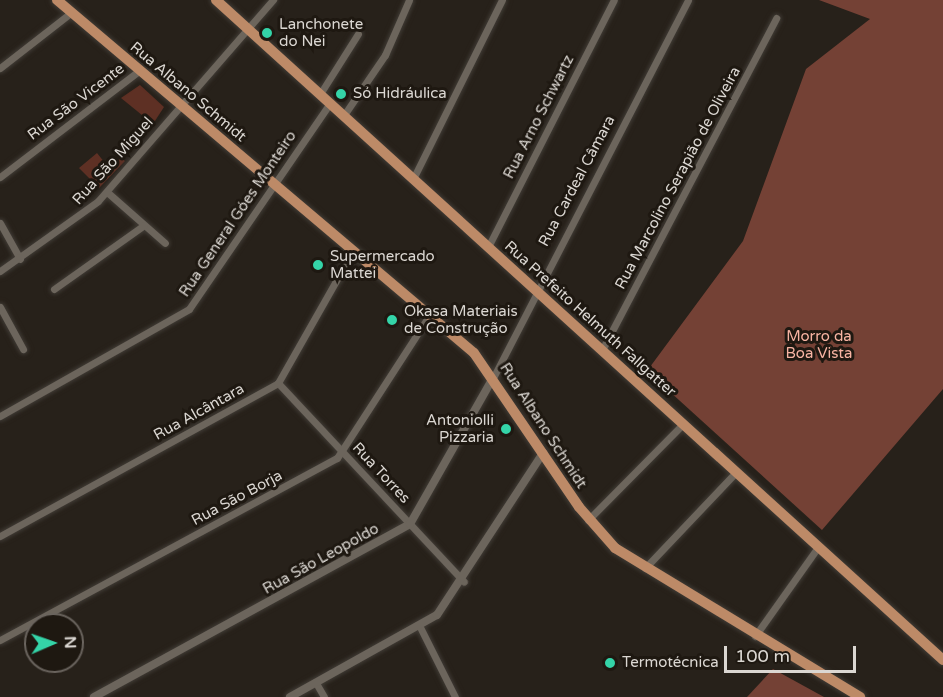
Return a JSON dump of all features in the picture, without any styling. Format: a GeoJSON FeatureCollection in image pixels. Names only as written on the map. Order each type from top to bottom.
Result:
{"type":"FeatureCollection","features":[{"type":"Feature","properties":{"kind":"main road","name":"Rua Albano Schmidt"},"geometry":{"type":"LineString","coordinates":[[57,0],[429,316],[494,376],[588,520],[643,570],[860,697]]}},
{"type":"Feature","properties":{"kind":"main road","name":"Rua Prefeito Helmuth Fallgatter"},"geometry":{"type":"LineString","coordinates":[[216,0],[943,660]]}},
{"type":"Feature","properties":{"kind":"street","name":"Rua São Miguel"},"geometry":{"type":"LineString","coordinates":[[0,271],[65,230],[107,192],[182,105],[251,31],[273,0]]}},
{"type":"Feature","properties":{"kind":"street"},"geometry":{"type":"LineString","coordinates":[[344,115],[385,55],[409,0]]}},
{"type":"Feature","properties":{"kind":"street"},"geometry":{"type":"LineString","coordinates":[[414,179],[502,0]]}},
{"type":"Feature","properties":{"kind":"street","name":"Rua Arno Schwartz"},"geometry":{"type":"LineString","coordinates":[[488,246],[614,0]]}},
{"type":"Feature","properties":{"kind":"street","name":"Rua Cardeal Câmara"},"geometry":{"type":"LineString","coordinates":[[494,376],[535,289],[688,0]]}},
{"type":"Feature","properties":{"kind":"street"},"geometry":{"type":"LineString","coordinates":[[0,68],[72,12]]}},
{"type":"Feature","properties":{"kind":"street","name":"Rua Marcolino Serapião de Oliveira"},"geometry":{"type":"LineString","coordinates":[[602,350],[776,18]]}},
{"type":"Feature","properties":{"kind":"street"},"geometry":{"type":"LineString","coordinates":[[320,94],[358,34]]}},
{"type":"Feature","properties":{"kind":"street","name":"Rua São Vicente"},"geometry":{"type":"LineString","coordinates":[[0,177],[140,70]]}},
{"type":"Feature","properties":{"kind":"street","name":"Rua General Góes Monteiro"},"geometry":{"type":"LineString","coordinates":[[0,416],[189,309],[330,103]]}},
{"type":"Feature","properties":{"kind":"street"},"geometry":{"type":"LineString","coordinates":[[107,192],[165,243]]}},
{"type":"Feature","properties":{"kind":"street"},"geometry":{"type":"LineString","coordinates":[[0,222],[20,259]]}},
{"type":"Feature","properties":{"kind":"street"},"geometry":{"type":"LineString","coordinates":[[54,289],[144,225]]}},
{"type":"Feature","properties":{"kind":"street"},"geometry":{"type":"LineString","coordinates":[[278,383],[353,251]]}},
{"type":"Feature","properties":{"kind":"street"},"geometry":{"type":"LineString","coordinates":[[0,307],[23,349]]}},
{"type":"Feature","properties":{"kind":"street","name":"Rua São Borja"},"geometry":{"type":"LineString","coordinates":[[0,640],[342,452],[429,316]]}},
{"type":"Feature","properties":{"kind":"street"},"geometry":{"type":"LineString","coordinates":[[410,524],[494,376]]}},
{"type":"Feature","properties":{"kind":"street","name":"Rua Torres"},"geometry":{"type":"LineString","coordinates":[[278,383],[464,582]]}},
{"type":"Feature","properties":{"kind":"street","name":"Rua Alcântara"},"geometry":{"type":"LineString","coordinates":[[0,536],[278,383]]}},
{"type":"Feature","properties":{"kind":"street"},"geometry":{"type":"LineString","coordinates":[[588,520],[683,424]]}},
{"type":"Feature","properties":{"kind":"street"},"geometry":{"type":"LineString","coordinates":[[290,697],[420,627],[445,608],[464,582],[543,453]]}},
{"type":"Feature","properties":{"kind":"street"},"geometry":{"type":"LineString","coordinates":[[643,570],[736,472]]}},
{"type":"Feature","properties":{"kind":"street","name":"Rua São Leopoldo"},"geometry":{"type":"LineString","coordinates":[[94,697],[410,524]]}},
{"type":"Feature","properties":{"kind":"street"},"geometry":{"type":"LineString","coordinates":[[755,636],[818,547]]}},
{"type":"Feature","properties":{"kind":"street"},"geometry":{"type":"LineString","coordinates":[[420,627],[454,697]]}},
{"type":"Feature","properties":{"kind":"street"},"geometry":{"type":"LineString","coordinates":[[316,683],[324,697]]}},
{"type":"Feature","properties":{"kind":"shaded area"},"geometry":{"type":"Polygon","coordinates":[[[140,85],[164,107],[153,124],[121,98],[140,85]]]}},
{"type":"Feature","properties":{"kind":"shaded area"},"geometry":{"type":"Polygon","coordinates":[[[97,153],[109,168],[121,158],[125,161],[99,188],[79,168],[97,153]]]}},
{"type":"Feature","properties":{"kind":"green space","name":"Morro da Boa Vista"},"geometry":{"type":"Polygon","coordinates":[[[819,0],[943,0],[943,389],[822,530],[647,371],[743,241],[806,69],[870,19],[819,0]]]}},
{"type":"Feature","properties":{"kind":"green space"},"geometry":{"type":"Polygon","coordinates":[[[773,669],[824,697],[747,697],[773,669]]]}},
{"type":"Feature","properties":{"kind":"place","name":"Lanchonete do Nei"},"geometry":{"type":"Point","coordinates":[267,33]}},
{"type":"Feature","properties":{"kind":"place","name":"Só Hidráulica"},"geometry":{"type":"Point","coordinates":[341,94]}},
{"type":"Feature","properties":{"kind":"place","name":"Supermercado Mattei"},"geometry":{"type":"Point","coordinates":[318,265]}},
{"type":"Feature","properties":{"kind":"place","name":"Okasa Materiais de Construção"},"geometry":{"type":"Point","coordinates":[392,320]}},
{"type":"Feature","properties":{"kind":"place","name":"Antoniolli Pizzaria"},"geometry":{"type":"Point","coordinates":[506,429]}},
{"type":"Feature","properties":{"kind":"place","name":"Termotécnica"},"geometry":{"type":"Point","coordinates":[610,663]}}]}
